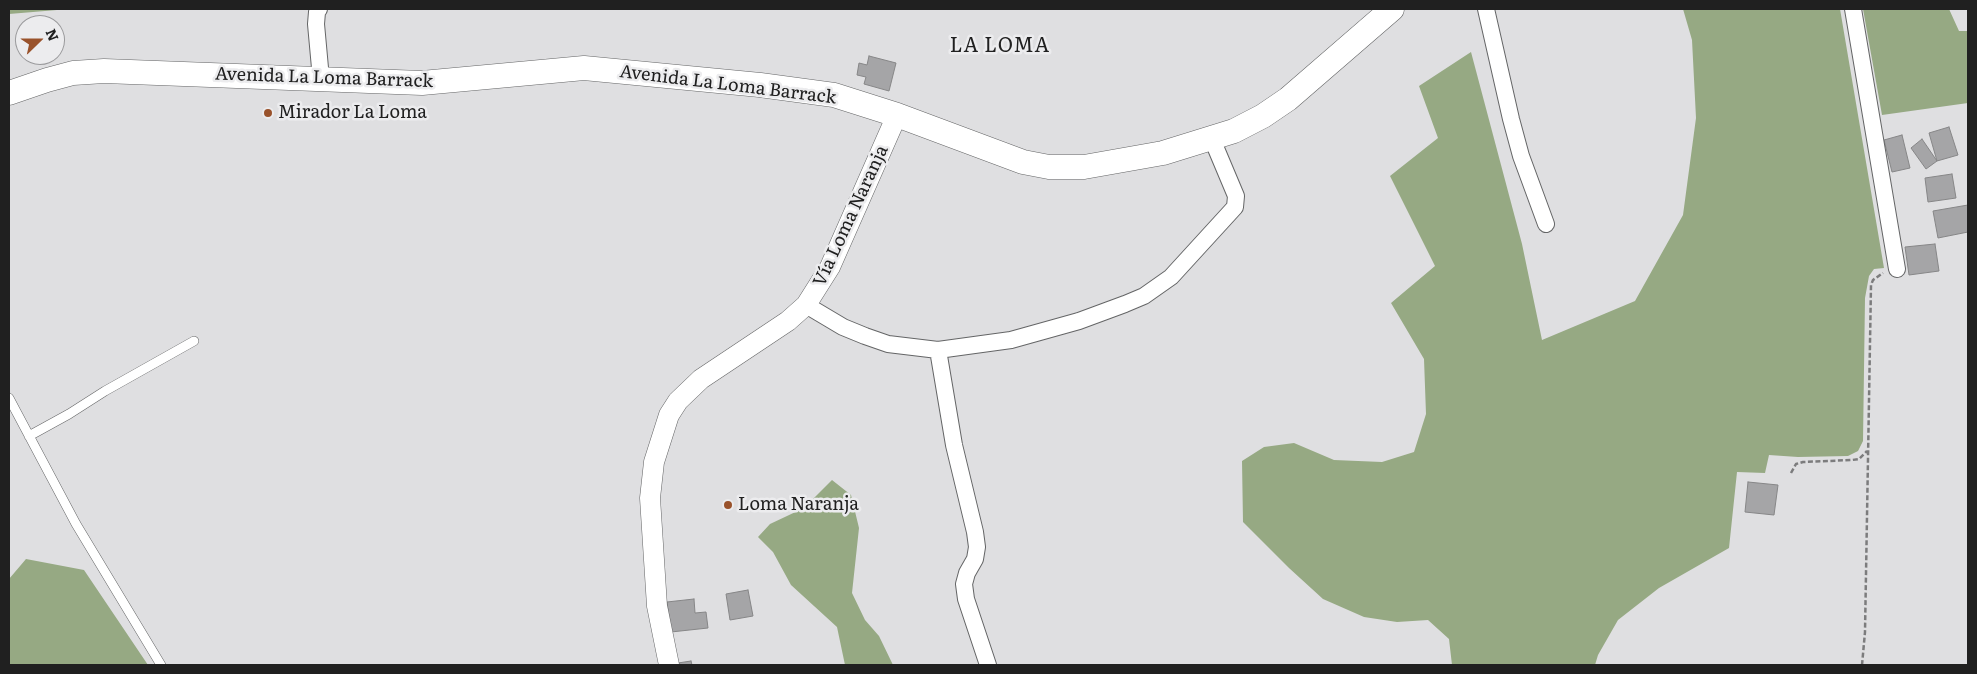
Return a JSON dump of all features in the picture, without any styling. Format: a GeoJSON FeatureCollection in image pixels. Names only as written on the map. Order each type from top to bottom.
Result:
{"type":"FeatureCollection","features":[{"type":"Feature","properties":{"kind":"main road","name":"Avenida La Loma Barrack"},"geometry":{"type":"LineString","coordinates":[[9,93],[73,73],[104,71],[422,83],[584,68],[803,90],[834,95],[897,115],[1023,162],[1049,167],[1084,167],[1164,153],[1234,131],[1263,116],[1288,99],[1392,9]]}},
{"type":"Feature","properties":{"kind":"street"},"geometry":{"type":"LineString","coordinates":[[320,9],[317,12],[316,24],[320,79]]}},
{"type":"Feature","properties":{"kind":"street"},"geometry":{"type":"LineString","coordinates":[[1486,9],[1518,147],[1546,224]]}},
{"type":"Feature","properties":{"kind":"street"},"geometry":{"type":"LineString","coordinates":[[1853,9],[1897,269]]}},
{"type":"Feature","properties":{"kind":"street","name":"Vía Loma Naranja"},"geometry":{"type":"LineString","coordinates":[[669,665],[657,606],[650,498],[654,462],[670,415],[678,401],[701,379],[788,321],[806,305],[830,267],[897,115]]}},
{"type":"Feature","properties":{"kind":"street"},"geometry":{"type":"LineString","coordinates":[[806,305],[843,327],[864,336],[888,344],[938,350],[1004,342],[1079,321],[1131,302],[1158,288],[1171,277],[1234,207],[1236,196],[1212,139]]}},
{"type":"Feature","properties":{"kind":"street"},"geometry":{"type":"LineString","coordinates":[[938,350],[954,445],[977,547],[975,559],[964,584],[966,599],[988,665]]}},
{"type":"Feature","properties":{"kind":"lane"},"geometry":{"type":"LineString","coordinates":[[29,436],[194,341]]}},
{"type":"Feature","properties":{"kind":"lane"},"geometry":{"type":"LineString","coordinates":[[9,398],[76,524],[161,665]]}},
{"type":"Feature","properties":{"kind":"path"},"geometry":{"type":"LineString","coordinates":[[1862,665],[1865,632],[1871,285],[1873,280],[1880,274],[1897,269]]}},
{"type":"Feature","properties":{"kind":"path"},"geometry":{"type":"LineString","coordinates":[[1791,473],[1796,464],[1859,459],[1867,450]]}},
{"type":"Feature","properties":{"kind":"green space"},"geometry":{"type":"Polygon","coordinates":[[[9,9],[57,9],[57,10],[9,14],[9,9]]]}},
{"type":"Feature","properties":{"kind":"green space"},"geometry":{"type":"Polygon","coordinates":[[[1683,9],[1840,9],[1884,268],[1874,269],[1869,276],[1865,298],[1863,441],[1858,451],[1848,456],[1798,457],[1769,455],[1765,473],[1737,472],[1729,548],[1659,588],[1618,620],[1598,655],[1595,665],[1452,665],[1449,639],[1428,620],[1397,622],[1364,617],[1323,599],[1289,568],[1243,522],[1242,461],[1264,447],[1294,443],[1334,460],[1382,462],[1414,452],[1426,414],[1424,359],[1391,303],[1435,266],[1390,176],[1438,138],[1419,86],[1471,52],[1522,244],[1542,340],[1635,301],[1683,215],[1696,118],[1692,40],[1683,9]]]}},
{"type":"Feature","properties":{"kind":"green space"},"geometry":{"type":"Polygon","coordinates":[[[1863,9],[1949,9],[1959,31],[1968,31],[1968,103],[1882,115],[1863,9]]]}},
{"type":"Feature","properties":{"kind":"green space"},"geometry":{"type":"Polygon","coordinates":[[[832,480],[851,495],[859,528],[852,593],[865,620],[879,636],[893,665],[845,665],[837,627],[791,585],[773,552],[758,537],[770,524],[804,508],[832,480]]]}},
{"type":"Feature","properties":{"kind":"green space"},"geometry":{"type":"Polygon","coordinates":[[[26,559],[84,570],[148,665],[9,665],[9,579],[26,559]]]}},
{"type":"Feature","properties":{"kind":"building"},"geometry":{"type":"Polygon","coordinates":[[[869,56],[896,63],[889,91],[864,84],[866,77],[857,75],[859,63],[867,65],[869,56]]]}},
{"type":"Feature","properties":{"kind":"building"},"geometry":{"type":"Polygon","coordinates":[[[1949,127],[1958,155],[1937,161],[1929,133],[1949,127]]]}},
{"type":"Feature","properties":{"kind":"building"},"geometry":{"type":"Polygon","coordinates":[[[1902,135],[1910,168],[1892,172],[1884,140],[1902,135]]]}},
{"type":"Feature","properties":{"kind":"building"},"geometry":{"type":"Polygon","coordinates":[[[1922,139],[1937,161],[1926,169],[1911,148],[1922,139]]]}},
{"type":"Feature","properties":{"kind":"building"},"geometry":{"type":"Polygon","coordinates":[[[1952,174],[1956,198],[1928,202],[1925,178],[1952,174]]]}},
{"type":"Feature","properties":{"kind":"building"},"geometry":{"type":"Polygon","coordinates":[[[1968,205],[1968,232],[1938,238],[1933,211],[1968,205]]]}},
{"type":"Feature","properties":{"kind":"building"},"geometry":{"type":"Polygon","coordinates":[[[1935,244],[1939,271],[1909,275],[1905,247],[1935,244]]]}},
{"type":"Feature","properties":{"kind":"building"},"geometry":{"type":"Polygon","coordinates":[[[1748,482],[1778,485],[1774,515],[1745,512],[1748,482]]]}},
{"type":"Feature","properties":{"kind":"building"},"geometry":{"type":"Polygon","coordinates":[[[748,590],[753,616],[730,620],[726,594],[748,590]]]}},
{"type":"Feature","properties":{"kind":"building"},"geometry":{"type":"Polygon","coordinates":[[[694,599],[695,613],[706,612],[708,628],[671,632],[667,602],[694,599]]]}},
{"type":"Feature","properties":{"kind":"building"},"geometry":{"type":"Polygon","coordinates":[[[691,661],[692,665],[679,665],[678,663],[691,661]]]}},
{"type":"Feature","properties":{"kind":"place","name":"Mirador La Loma"},"geometry":{"type":"Point","coordinates":[268,113]}},
{"type":"Feature","properties":{"kind":"place","name":"Loma Naranja"},"geometry":{"type":"Point","coordinates":[728,505]}},
{"type":"Feature","properties":{"kind":"district","name":"LA LOMA"},"geometry":{"type":"Point","coordinates":[1000,46]}}]}
